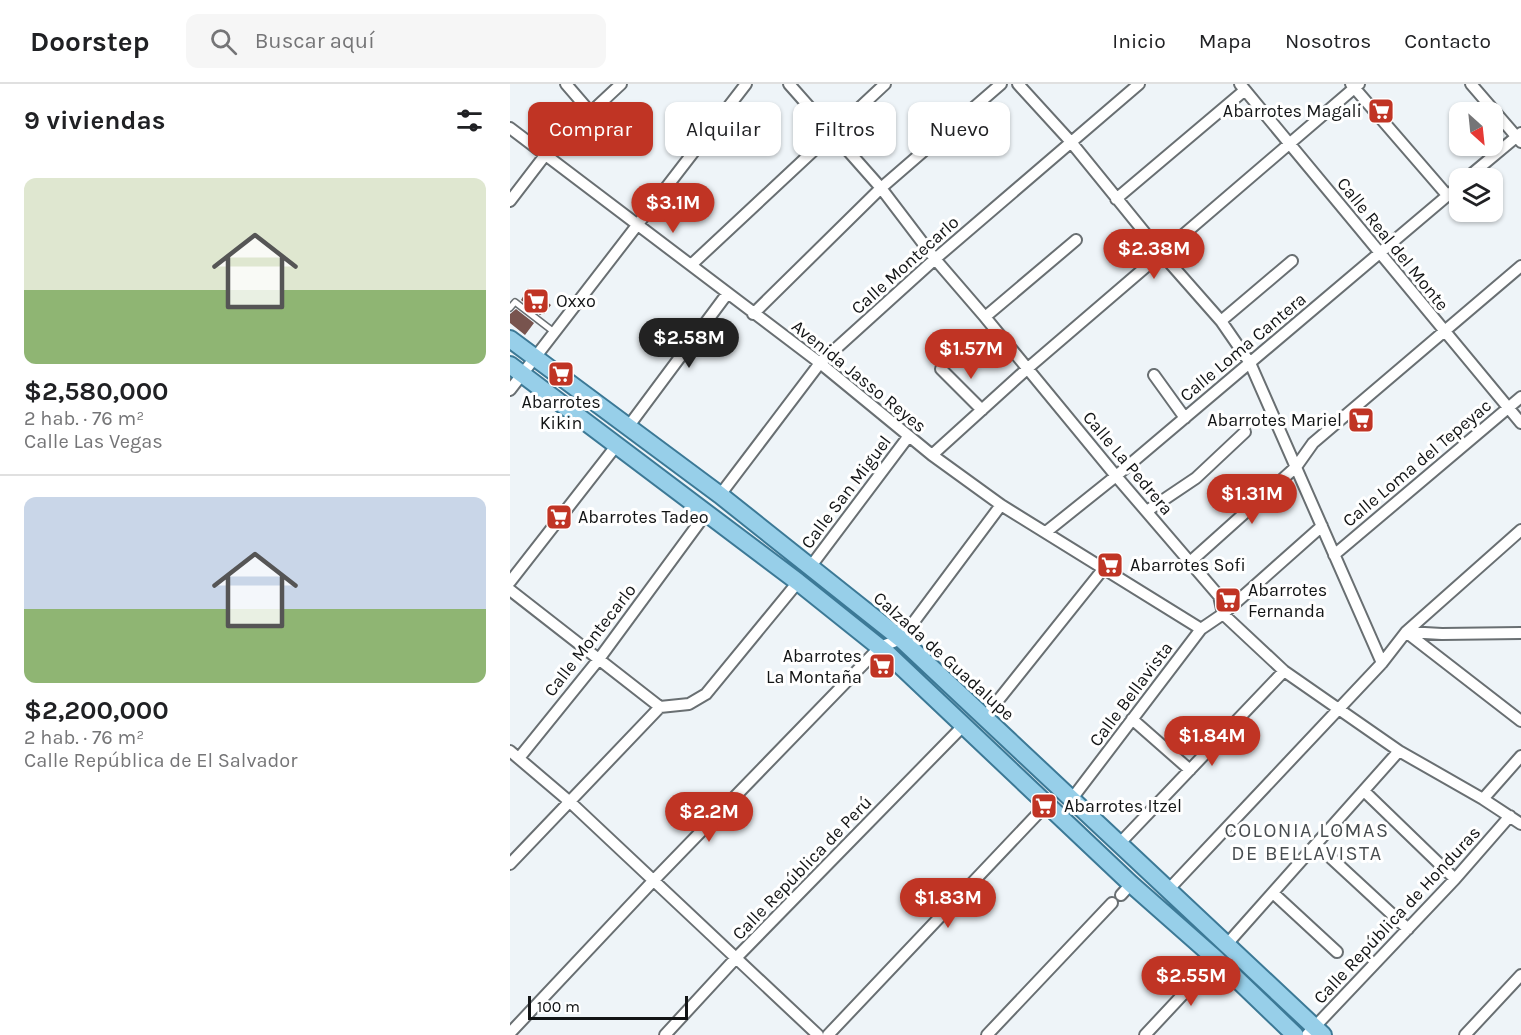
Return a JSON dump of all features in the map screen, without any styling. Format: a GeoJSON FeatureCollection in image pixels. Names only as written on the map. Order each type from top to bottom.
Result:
{"type":"FeatureCollection","features":[{"type":"Feature","properties":{"kind":"main road","name":"Calzada de Guadalupe"},"geometry":{"type":"LineString","coordinates":[[510,339],[720,495],[901,639],[1071,800],[1228,943],[1315,1032]]}},
{"type":"Feature","properties":{"kind":"main road","name":"Calzada de Guadalupe"},"geometry":{"type":"LineString","coordinates":[[516,369],[707,512],[880,647],[1047,804],[1126,890],[1216,959],[1295,1035]]}},
{"type":"Feature","properties":{"kind":"street"},"geometry":{"type":"LineString","coordinates":[[566,84],[582,102]]}},
{"type":"Feature","properties":{"kind":"street"},"geometry":{"type":"LineString","coordinates":[[602,102],[621,84]]}},
{"type":"Feature","properties":{"kind":"street"},"geometry":{"type":"LineString","coordinates":[[510,390],[516,369],[533,358],[554,332],[746,84]]}},
{"type":"Feature","properties":{"kind":"street","name":"Calle La Pedrera"},"geometry":{"type":"LineString","coordinates":[[789,84],[805,102]]}},
{"type":"Feature","properties":{"kind":"street"},"geometry":{"type":"LineString","coordinates":[[866,102],[885,84]]}},
{"type":"Feature","properties":{"kind":"street"},"geometry":{"type":"LineString","coordinates":[[753,314],[881,188],[1001,84]]}},
{"type":"Feature","properties":{"kind":"street"},"geometry":{"type":"LineString","coordinates":[[1018,84],[1071,142],[1162,254],[1221,321],[1250,363],[1382,663]]}},
{"type":"Feature","properties":{"kind":"street","name":"Calle Montecarlo"},"geometry":{"type":"LineString","coordinates":[[720,495],[820,363],[935,259],[1139,84]]}},
{"type":"Feature","properties":{"kind":"street"},"geometry":{"type":"LineString","coordinates":[[1470,84],[1519,137],[1480,168]]}},
{"type":"Feature","properties":{"kind":"street"},"geometry":{"type":"LineString","coordinates":[[932,455],[1028,368],[1290,144],[1355,85],[1447,195]]}},
{"type":"Feature","properties":{"kind":"street"},"geometry":{"type":"LineString","coordinates":[[1116,199],[1243,87]]}},
{"type":"Feature","properties":{"kind":"street","name":"Calle Real del Monte"},"geometry":{"type":"LineString","coordinates":[[1243,87],[1521,423]]}},
{"type":"Feature","properties":{"kind":"street","name":"Avenida Jasso Reyes"},"geometry":{"type":"LineString","coordinates":[[510,128],[528,141]]}},
{"type":"Feature","properties":{"kind":"street"},"geometry":{"type":"LineString","coordinates":[[510,201],[544,156]]}},
{"type":"Feature","properties":{"kind":"street","name":"Avenida Jasso Reyes"},"geometry":{"type":"LineString","coordinates":[[549,156],[820,363],[932,455],[1001,505],[1201,629]]}},
{"type":"Feature","properties":{"kind":"street"},"geometry":{"type":"LineString","coordinates":[[691,266],[808,156]]}},
{"type":"Feature","properties":{"kind":"street","name":"Calle La Pedrera"},"geometry":{"type":"LineString","coordinates":[[853,156],[881,188],[935,259],[1219,596],[1222,614],[1284,671],[1399,751],[1483,799],[1521,824]]}},
{"type":"Feature","properties":{"kind":"street","name":"Calle Loma Cantera"},"geometry":{"type":"LineString","coordinates":[[1046,532],[1116,476],[1447,195]]}},
{"type":"Feature","properties":{"kind":"street"},"geometry":{"type":"LineString","coordinates":[[986,317],[1076,240]]}},
{"type":"Feature","properties":{"kind":"street"},"geometry":{"type":"LineString","coordinates":[[1221,321],[1292,261]]}},
{"type":"Feature","properties":{"kind":"street"},"geometry":{"type":"LineString","coordinates":[[1190,562],[1296,467],[1313,443],[1521,266]]}},
{"type":"Feature","properties":{"kind":"street"},"geometry":{"type":"LineString","coordinates":[[628,427],[727,294]]}},
{"type":"Feature","properties":{"kind":"street"},"geometry":{"type":"LineString","coordinates":[[941,369],[982,410]]}},
{"type":"Feature","properties":{"kind":"street"},"geometry":{"type":"LineString","coordinates":[[1154,375],[1185,418]]}},
{"type":"Feature","properties":{"kind":"street","name":"Calle Loma del Tepeyac"},"geometry":{"type":"LineString","coordinates":[[1334,555],[1521,397]]}},
{"type":"Feature","properties":{"kind":"street"},"geometry":{"type":"LineString","coordinates":[[1147,511],[1196,478],[1245,432]]}},
{"type":"Feature","properties":{"kind":"street","name":"Calle San Miguel"},"geometry":{"type":"LineString","coordinates":[[811,566],[908,437]]}},
{"type":"Feature","properties":{"kind":"street"},"geometry":{"type":"LineString","coordinates":[[510,582],[616,446]]}},
{"type":"Feature","properties":{"kind":"street"},"geometry":{"type":"LineString","coordinates":[[510,1033],[654,880],[880,647],[901,639],[1001,505]]}},
{"type":"Feature","properties":{"kind":"street","name":"Calle Montecarlo"},"geometry":{"type":"LineString","coordinates":[[514,754],[599,659],[707,512]]}},
{"type":"Feature","properties":{"kind":"street","name":"Calle Loma del Tepeyac"},"geometry":{"type":"LineString","coordinates":[[1222,614],[1322,526]]}},
{"type":"Feature","properties":{"kind":"street"},"geometry":{"type":"LineString","coordinates":[[1169,889],[1340,709],[1382,663],[1406,632],[1521,530]]}},
{"type":"Feature","properties":{"kind":"street"},"geometry":{"type":"LineString","coordinates":[[984,718],[1104,568]]}},
{"type":"Feature","properties":{"kind":"street"},"geometry":{"type":"LineString","coordinates":[[510,864],[660,707],[688,704],[706,694],[798,582]]}},
{"type":"Feature","properties":{"kind":"street"},"geometry":{"type":"LineString","coordinates":[[510,590],[660,707]]}},
{"type":"Feature","properties":{"kind":"street","name":"Calle Bellavista"},"geometry":{"type":"LineString","coordinates":[[1071,800],[1201,629],[1222,614]]}},
{"type":"Feature","properties":{"kind":"street"},"geometry":{"type":"LineString","coordinates":[[1406,632],[1521,633]]}},
{"type":"Feature","properties":{"kind":"street"},"geometry":{"type":"LineString","coordinates":[[1406,632],[1521,721]]}},
{"type":"Feature","properties":{"kind":"street"},"geometry":{"type":"LineString","coordinates":[[1120,843],[1284,671]]}},
{"type":"Feature","properties":{"kind":"street"},"geometry":{"type":"LineString","coordinates":[[1132,719],[1190,770]]}},
{"type":"Feature","properties":{"kind":"street","name":"Calle República de Perú"},"geometry":{"type":"LineString","coordinates":[[665,1035],[736,958],[964,726]]}},
{"type":"Feature","properties":{"kind":"street"},"geometry":{"type":"LineString","coordinates":[[1228,943],[1399,751]]}},
{"type":"Feature","properties":{"kind":"street"},"geometry":{"type":"LineString","coordinates":[[514,754],[570,802],[818,1035]]}},
{"type":"Feature","properties":{"kind":"street"},"geometry":{"type":"LineString","coordinates":[[1483,799],[1521,756]]}},
{"type":"Feature","properties":{"kind":"street"},"geometry":{"type":"LineString","coordinates":[[1364,792],[1455,879]]}},
{"type":"Feature","properties":{"kind":"street"},"geometry":{"type":"LineString","coordinates":[[828,1035],[1047,804]]}},
{"type":"Feature","properties":{"kind":"street","name":"Calle República de Honduras"},"geometry":{"type":"LineString","coordinates":[[1315,1032],[1510,816]]}},
{"type":"Feature","properties":{"kind":"street"},"geometry":{"type":"LineString","coordinates":[[1317,845],[1408,929]]}},
{"type":"Feature","properties":{"kind":"street"},"geometry":{"type":"LineString","coordinates":[[1273,893],[1337,952]]}},
{"type":"Feature","properties":{"kind":"street"},"geometry":{"type":"LineString","coordinates":[[987,1035],[1112,903]]}},
{"type":"Feature","properties":{"kind":"street"},"geometry":{"type":"LineString","coordinates":[[1145,1035],[1216,959]]}},
{"type":"Feature","properties":{"kind":"street"},"geometry":{"type":"LineString","coordinates":[[1465,1035],[1521,975]]}},
{"type":"Feature","properties":{"kind":"lane"},"geometry":{"type":"LineString","coordinates":[[510,308],[515,302],[554,332]]}},
{"type":"Feature","properties":{"kind":"building","name":"Oxxo"},"geometry":{"type":"Polygon","coordinates":[[[528,288],[551,305],[544,314],[540,315],[521,300],[528,288]]]}},
{"type":"Feature","properties":{"kind":"building"},"geometry":{"type":"Polygon","coordinates":[[[516,309],[534,323],[525,335],[510,323],[510,314],[516,309]]]}},
{"type":"Feature","properties":{"kind":"place","name":"Abarrotes Magali"},"geometry":{"type":"Point","coordinates":[1381,111]}},
{"type":"Feature","properties":{"kind":"place","name":"Oxxo"},"geometry":{"type":"Point","coordinates":[536,301]}},
{"type":"Feature","properties":{"kind":"place","name":"Abarrotes Kikin"},"geometry":{"type":"Point","coordinates":[561,374]}},
{"type":"Feature","properties":{"kind":"place","name":"Abarrotes Mariel"},"geometry":{"type":"Point","coordinates":[1361,420]}},
{"type":"Feature","properties":{"kind":"place","name":"Abarrotes Tadeo"},"geometry":{"type":"Point","coordinates":[559,517]}},
{"type":"Feature","properties":{"kind":"place","name":"Abarrotes Sofi"},"geometry":{"type":"Point","coordinates":[1110,565]}},
{"type":"Feature","properties":{"kind":"place","name":"Abarrotes Fernanda"},"geometry":{"type":"Point","coordinates":[1228,600]}},
{"type":"Feature","properties":{"kind":"place","name":"Abarrotes La Montaña"},"geometry":{"type":"Point","coordinates":[882,666]}},
{"type":"Feature","properties":{"kind":"place","name":"Abarrotes Itzel"},"geometry":{"type":"Point","coordinates":[1044,806]}},
{"type":"Feature","properties":{"kind":"district","name":"COLONIA LOMAS DE BELLAVISTA"},"geometry":{"type":"Point","coordinates":[1307,842]}}]}
